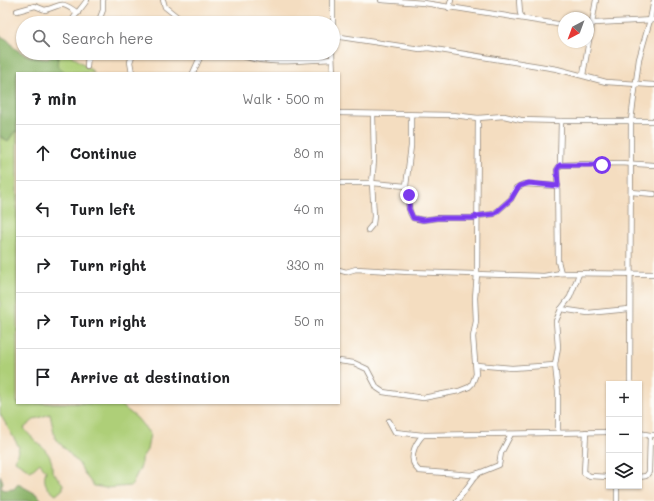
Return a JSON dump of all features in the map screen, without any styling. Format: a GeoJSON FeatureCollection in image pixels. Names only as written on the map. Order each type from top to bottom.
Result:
{"type":"FeatureCollection","features":[{"type":"Feature","properties":{"kind":"street"},"geometry":{"type":"LineString","coordinates":[[76,16],[87,0]]}},
{"type":"Feature","properties":{"kind":"street"},"geometry":{"type":"LineString","coordinates":[[101,16],[103,10],[103,0]]}},
{"type":"Feature","properties":{"kind":"street"},"geometry":{"type":"LineString","coordinates":[[163,0],[165,7],[175,16]]}},
{"type":"Feature","properties":{"kind":"street"},"geometry":{"type":"LineString","coordinates":[[333,0],[333,16]]}},
{"type":"Feature","properties":{"kind":"street"},"geometry":{"type":"LineString","coordinates":[[381,0],[493,13],[513,19],[522,18],[558,24]]}},
{"type":"Feature","properties":{"kind":"street"},"geometry":{"type":"LineString","coordinates":[[449,8],[451,0]]}},
{"type":"Feature","properties":{"kind":"street"},"geometry":{"type":"LineString","coordinates":[[519,0],[522,18]]}},
{"type":"Feature","properties":{"kind":"street"},"geometry":{"type":"LineString","coordinates":[[593,12],[596,0]]}},
{"type":"Feature","properties":{"kind":"street"},"geometry":{"type":"LineString","coordinates":[[630,381],[629,309],[631,120],[639,59],[652,20],[654,0]]}},
{"type":"Feature","properties":{"kind":"street"},"geometry":{"type":"LineString","coordinates":[[17,11],[35,6],[45,10],[60,3],[67,4],[78,13]]}},
{"type":"Feature","properties":{"kind":"street"},"geometry":{"type":"LineString","coordinates":[[594,26],[652,20]]}},
{"type":"Feature","properties":{"kind":"street"},"geometry":{"type":"LineString","coordinates":[[340,37],[420,49],[428,48],[583,75],[606,82],[654,85]]}},
{"type":"Feature","properties":{"kind":"street"},"geometry":{"type":"LineString","coordinates":[[583,75],[587,48]]}},
{"type":"Feature","properties":{"kind":"street"},"geometry":{"type":"LineString","coordinates":[[87,67],[88,60]]}},
{"type":"Feature","properties":{"kind":"street"},"geometry":{"type":"LineString","coordinates":[[131,60],[132,72]]}},
{"type":"Feature","properties":{"kind":"street"},"geometry":{"type":"LineString","coordinates":[[193,72],[199,60]]}},
{"type":"Feature","properties":{"kind":"street"},"geometry":{"type":"LineString","coordinates":[[332,60],[333,72]]}},
{"type":"Feature","properties":{"kind":"street"},"geometry":{"type":"LineString","coordinates":[[340,113],[453,115],[478,118],[504,116],[521,120],[592,120],[607,122],[631,120],[654,121]]}},
{"type":"Feature","properties":{"kind":"street"},"geometry":{"type":"LineString","coordinates":[[368,230],[373,224],[374,216],[372,183],[374,160],[373,114]]}},
{"type":"Feature","properties":{"kind":"street"},"geometry":{"type":"LineString","coordinates":[[411,115],[412,146],[406,186],[409,195],[410,213],[413,218],[423,220],[437,218],[476,217],[494,214],[511,199],[516,188],[524,184],[558,186]]}},
{"type":"Feature","properties":{"kind":"street"},"geometry":{"type":"LineString","coordinates":[[340,361],[354,363],[368,369],[375,386],[383,392],[423,398],[459,391],[469,387],[474,379],[476,365],[474,337],[476,321],[475,298],[478,274],[476,217],[479,166],[477,137],[478,118]]}},
{"type":"Feature","properties":{"kind":"street"},"geometry":{"type":"LineString","coordinates":[[561,121],[560,165],[557,170],[558,261],[561,273]]}},
{"type":"Feature","properties":{"kind":"street"},"geometry":{"type":"LineString","coordinates":[[560,165],[654,165]]}},
{"type":"Feature","properties":{"kind":"street"},"geometry":{"type":"LineString","coordinates":[[340,184],[372,183],[406,186]]}},
{"type":"Feature","properties":{"kind":"street"},"geometry":{"type":"LineString","coordinates":[[631,192],[654,194]]}},
{"type":"Feature","properties":{"kind":"street"},"geometry":{"type":"LineString","coordinates":[[340,270],[346,272],[356,269],[544,276],[561,273],[654,274]]}},
{"type":"Feature","properties":{"kind":"street"},"geometry":{"type":"LineString","coordinates":[[558,432],[555,365],[558,347],[556,321],[561,309],[570,297],[579,274]]}},
{"type":"Feature","properties":{"kind":"street"},"geometry":{"type":"LineString","coordinates":[[561,309],[588,313],[629,309]]}},
{"type":"Feature","properties":{"kind":"street"},"geometry":{"type":"LineString","coordinates":[[476,365],[512,368],[555,365]]}},
{"type":"Feature","properties":{"kind":"street"},"geometry":{"type":"LineString","coordinates":[[389,421],[395,432],[423,435],[456,433],[511,434],[606,432]]}},
{"type":"Feature","properties":{"kind":"street"},"geometry":{"type":"LineString","coordinates":[[586,432],[584,473],[590,476],[606,477]]}},
{"type":"Feature","properties":{"kind":"street"},"geometry":{"type":"LineString","coordinates":[[642,433],[652,435],[649,472],[646,476],[642,477]]}},
{"type":"Feature","properties":{"kind":"street"},"geometry":{"type":"LineString","coordinates":[[423,435],[414,446],[412,459],[419,471],[472,475],[499,465],[501,453],[511,434]]}},
{"type":"Feature","properties":{"kind":"street"},"geometry":{"type":"LineString","coordinates":[[457,501],[468,484],[479,473]]}},
{"type":"Feature","properties":{"kind":"street"},"geometry":{"type":"LineString","coordinates":[[617,489],[617,501]]}},
{"type":"Feature","properties":{"kind":"green space"},"geometry":{"type":"Polygon","coordinates":[[[0,36],[9,41],[16,49],[16,60],[58,60],[57,65],[65,72],[16,72],[16,132],[8,141],[0,136],[0,36]]]}},
{"type":"Feature","properties":{"kind":"green space"},"geometry":{"type":"Polygon","coordinates":[[[57,60],[77,60],[94,72],[65,72],[56,65],[57,60]]]}},
{"type":"Feature","properties":{"kind":"green space"},"geometry":{"type":"Polygon","coordinates":[[[16,132],[16,404],[119,404],[137,418],[150,434],[147,450],[141,459],[141,466],[131,486],[106,488],[94,486],[79,464],[55,438],[50,414],[35,419],[24,428],[28,434],[47,452],[52,464],[52,471],[63,484],[63,489],[56,495],[50,490],[45,482],[46,471],[40,463],[31,471],[15,461],[19,447],[0,414],[0,136],[8,141],[16,132]]]}},
{"type":"Feature","properties":{"kind":"green space"},"geometry":{"type":"Polygon","coordinates":[[[0,475],[3,482],[1,487],[3,490],[14,489],[18,484],[38,495],[42,501],[0,501],[0,475]]]}},
{"type":"Feature","properties":{"kind":"route"},"geometry":{"type":"LineString","coordinates":[[409,195],[409,209],[413,218],[423,220],[437,218],[476,218],[476,216],[494,214],[511,199],[516,188],[524,184],[529,183],[558,186],[557,170],[560,165],[602,165]]}}]}
